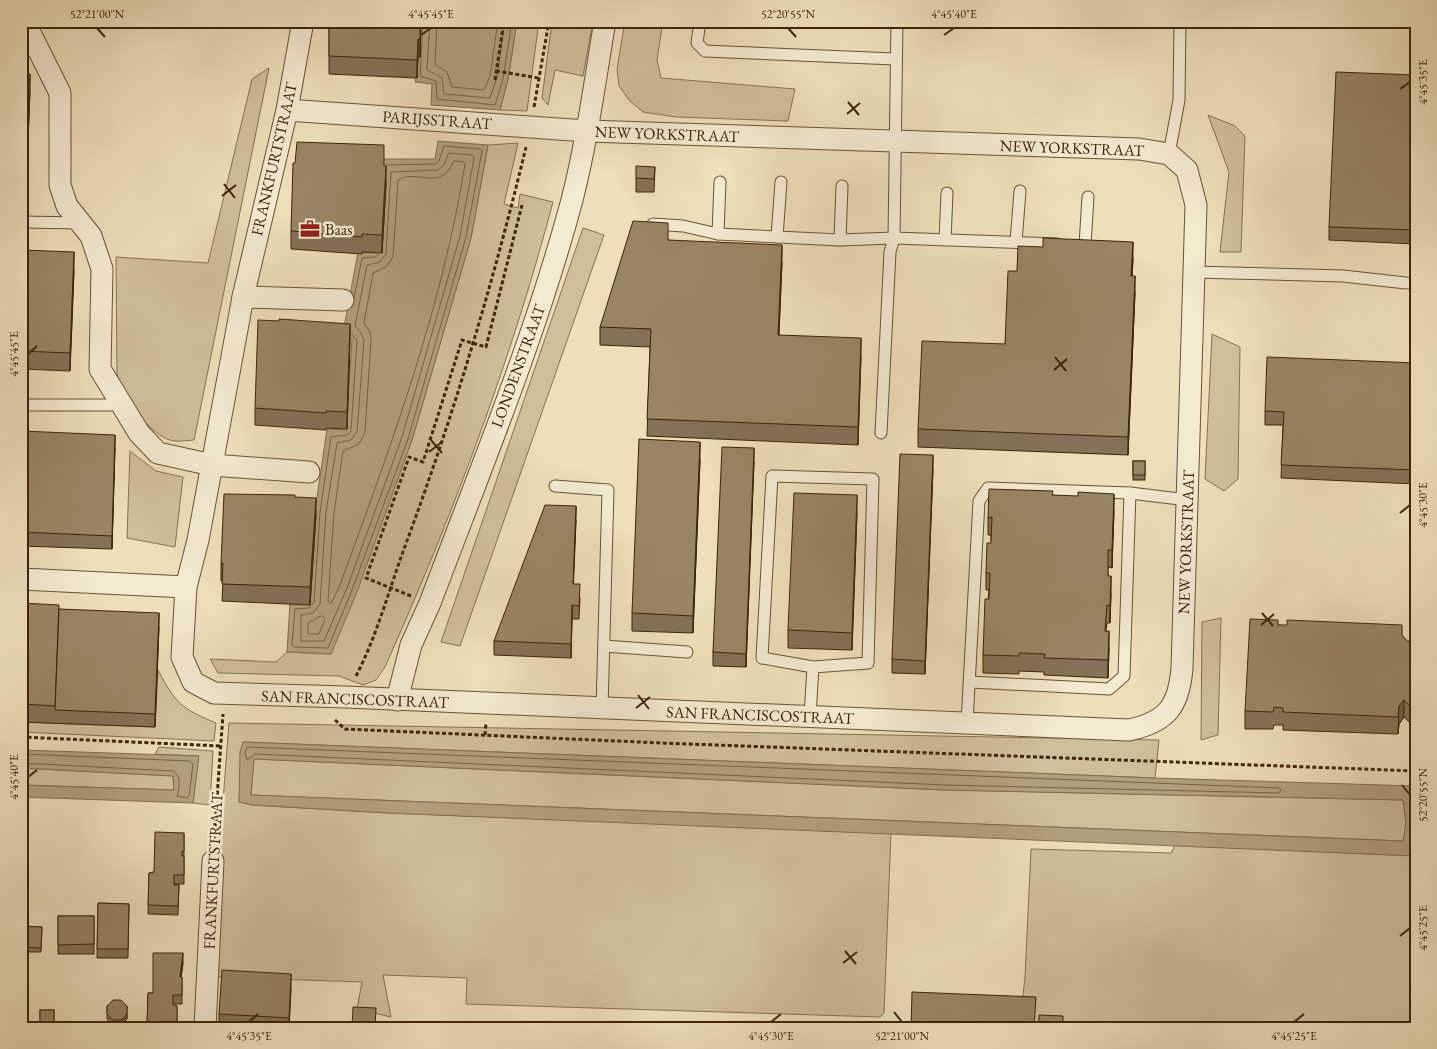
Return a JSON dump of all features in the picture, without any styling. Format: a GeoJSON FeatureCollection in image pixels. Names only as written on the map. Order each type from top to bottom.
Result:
{"type":"FeatureCollection","features":[{"type":"Feature","properties":{"kind":"street"},"geometry":{"type":"LineString","coordinates":[[24,21],[30,50],[60,93],[60,185],[68,206],[91,236],[102,269],[100,369],[139,433],[158,453],[212,466],[309,472]]}},
{"type":"Feature","properties":{"kind":"street","name":"FRANKFURTSTRAAT"},"geometry":{"type":"LineString","coordinates":[[224,705],[193,682],[182,657],[186,587],[198,540],[243,297],[287,110],[303,21]]}},
{"type":"Feature","properties":{"kind":"street","name":"LONDENSTRAAT"},"geometry":{"type":"LineString","coordinates":[[397,700],[411,645],[430,603],[534,328],[572,199],[605,21]]}},
{"type":"Feature","properties":{"kind":"street","name":"PARIJSSTRAAT"},"geometry":{"type":"LineString","coordinates":[[287,110],[586,131]]}},
{"type":"Feature","properties":{"kind":"street","name":"NEW YORKSTRAAT"},"geometry":{"type":"LineString","coordinates":[[586,131],[1138,149],[1169,154],[1187,170],[1196,205],[1188,500],[1181,683],[1175,703],[1170,710]]}},
{"type":"Feature","properties":{"kind":"street"},"geometry":{"type":"LineString","coordinates":[[243,297],[343,300]]}},
{"type":"Feature","properties":{"kind":"street"},"geometry":{"type":"LineString","coordinates":[[21,579],[186,587]]}},
{"type":"Feature","properties":{"kind":"street","name":"SAN FRANCISCOSTRAAT"},"geometry":{"type":"LineString","coordinates":[[224,705],[345,697],[1129,730],[1151,724],[1170,710]]}},
{"type":"Feature","properties":{"kind":"street","name":"FRANKFURTSTRAAT"},"geometry":{"type":"LineString","coordinates":[[205,1028],[213,861]]}},
{"type":"Feature","properties":{"kind":"lane"},"geometry":{"type":"LineString","coordinates":[[700,21],[697,43],[705,51],[895,59]]}},
{"type":"Feature","properties":{"kind":"lane"},"geometry":{"type":"LineString","coordinates":[[881,433],[890,252],[894,238],[897,21]]}},
{"type":"Feature","properties":{"kind":"lane"},"geometry":{"type":"LineString","coordinates":[[1169,154],[1180,100],[1180,21]]}},
{"type":"Feature","properties":{"kind":"lane"},"geometry":{"type":"LineString","coordinates":[[718,234],[720,182]]}},
{"type":"Feature","properties":{"kind":"lane"},"geometry":{"type":"LineString","coordinates":[[777,237],[781,182]]}},
{"type":"Feature","properties":{"kind":"lane"},"geometry":{"type":"LineString","coordinates":[[840,240],[842,186]]}},
{"type":"Feature","properties":{"kind":"lane"},"geometry":{"type":"LineString","coordinates":[[1016,242],[1020,191]]}},
{"type":"Feature","properties":{"kind":"lane"},"geometry":{"type":"LineString","coordinates":[[945,240],[947,193]]}},
{"type":"Feature","properties":{"kind":"lane"},"geometry":{"type":"LineString","coordinates":[[639,224],[683,226],[718,234],[840,240],[894,238],[1080,244],[1088,197]]}},
{"type":"Feature","properties":{"kind":"lane"},"geometry":{"type":"LineString","coordinates":[[21,222],[82,223]]}},
{"type":"Feature","properties":{"kind":"lane"},"geometry":{"type":"LineString","coordinates":[[1193,272],[1343,276],[1406,283]]}},
{"type":"Feature","properties":{"kind":"lane"},"geometry":{"type":"LineString","coordinates":[[21,405],[122,405]]}},
{"type":"Feature","properties":{"kind":"lane"},"geometry":{"type":"LineString","coordinates":[[772,476],[873,479],[868,663],[813,668],[762,658],[772,476]]}},
{"type":"Feature","properties":{"kind":"lane"},"geometry":{"type":"LineString","coordinates":[[555,486],[608,490],[602,709]]}},
{"type":"Feature","properties":{"kind":"lane"},"geometry":{"type":"LineString","coordinates":[[967,723],[979,501],[988,488],[1130,493],[1188,500]]}},
{"type":"Feature","properties":{"kind":"lane"},"geometry":{"type":"LineString","coordinates":[[970,682],[1109,689],[1124,676],[1130,493]]}},
{"type":"Feature","properties":{"kind":"lane"},"geometry":{"type":"LineString","coordinates":[[604,646],[687,652]]}},
{"type":"Feature","properties":{"kind":"lane"},"geometry":{"type":"LineString","coordinates":[[810,716],[813,668]]}},
{"type":"Feature","properties":{"kind":"path"},"geometry":{"type":"LineString","coordinates":[[495,80],[504,21]]}},
{"type":"Feature","properties":{"kind":"path"},"geometry":{"type":"LineString","coordinates":[[345,697],[358,671],[429,483],[488,297],[531,126],[549,21]]}},
{"type":"Feature","properties":{"kind":"path"},"geometry":{"type":"LineString","coordinates":[[496,71],[539,78]]}},
{"type":"Feature","properties":{"kind":"path"},"geometry":{"type":"LineString","coordinates":[[398,590],[366,578],[409,457],[423,462],[462,340],[486,347],[522,205]]}},
{"type":"Feature","properties":{"kind":"path","name":"FRANKFURTSTRAAT"},"geometry":{"type":"LineString","coordinates":[[213,861],[224,705]]}},
{"type":"Feature","properties":{"kind":"path"},"geometry":{"type":"LineString","coordinates":[[335,720],[345,729],[662,743],[1416,771]]}},
{"type":"Feature","properties":{"kind":"path"},"geometry":{"type":"LineString","coordinates":[[21,737],[221,746]]}},
{"type":"Feature","properties":{"kind":"shaded area"},"geometry":{"type":"Polygon","coordinates":[[[517,21],[539,21],[527,111],[500,110],[508,79],[517,21]]]}},
{"type":"Feature","properties":{"kind":"shaded area"},"geometry":{"type":"Polygon","coordinates":[[[552,21],[593,21],[583,76],[555,70],[548,105],[542,98],[552,21]]]}},
{"type":"Feature","properties":{"kind":"shaded area"},"geometry":{"type":"Polygon","coordinates":[[[625,21],[663,21],[657,60],[661,78],[795,89],[788,121],[676,117],[643,112],[630,101],[619,86],[617,69],[625,21]]]}},
{"type":"Feature","properties":{"kind":"shaded area"},"geometry":{"type":"Polygon","coordinates":[[[269,68],[194,440],[171,440],[155,432],[134,409],[124,392],[117,374],[116,257],[208,263],[252,79],[269,68]]]}},
{"type":"Feature","properties":{"kind":"shaded area"},"geometry":{"type":"Polygon","coordinates":[[[1208,115],[1235,126],[1245,136],[1241,252],[1220,252],[1229,172],[1208,115]]]}},
{"type":"Feature","properties":{"kind":"shaded area"},"geometry":{"type":"Polygon","coordinates":[[[518,143],[504,204],[518,208],[520,194],[553,202],[518,321],[478,438],[434,553],[385,667],[376,680],[363,685],[339,676],[218,673],[210,659],[276,662],[287,652],[331,654],[412,440],[471,238],[488,145],[518,143]]]}},
{"type":"Feature","properties":{"kind":"shaded area"},"geometry":{"type":"Polygon","coordinates":[[[583,228],[604,235],[460,646],[441,642],[583,228]]]}},
{"type":"Feature","properties":{"kind":"shaded area"},"geometry":{"type":"Polygon","coordinates":[[[1212,334],[1240,347],[1238,479],[1224,491],[1205,479],[1212,334]]]}},
{"type":"Feature","properties":{"kind":"shaded area"},"geometry":{"type":"Polygon","coordinates":[[[130,451],[156,471],[183,477],[175,547],[127,538],[130,451]]]}},
{"type":"Feature","properties":{"kind":"shaded area"},"geometry":{"type":"Polygon","coordinates":[[[1221,618],[1218,735],[1201,740],[1202,622],[1221,618]]]}},
{"type":"Feature","properties":{"kind":"shaded area"},"geometry":{"type":"Polygon","coordinates":[[[158,670],[170,691],[181,704],[187,709],[216,723],[214,741],[21,732],[21,722],[155,727],[158,670]]]}},
{"type":"Feature","properties":{"kind":"shaded area"},"geometry":{"type":"Polygon","coordinates":[[[229,723],[1159,740],[1155,778],[243,742],[239,802],[252,805],[388,813],[891,832],[884,1013],[880,1017],[466,1004],[467,978],[383,975],[391,1017],[357,1009],[362,982],[215,977],[223,801],[229,723]]]}},
{"type":"Feature","properties":{"kind":"shaded area"},"geometry":{"type":"Polygon","coordinates":[[[159,747],[213,751],[210,805],[193,803],[198,756],[155,754],[159,747]]]}},
{"type":"Feature","properties":{"kind":"shaded area"},"geometry":{"type":"Polygon","coordinates":[[[254,759],[945,790],[1403,800],[1406,823],[1404,841],[251,795],[254,759]]]}},
{"type":"Feature","properties":{"kind":"shaded area"},"geometry":{"type":"Polygon","coordinates":[[[21,768],[173,776],[174,790],[21,785],[21,768]]]}},
{"type":"Feature","properties":{"kind":"shaded area"},"geometry":{"type":"Polygon","coordinates":[[[1175,845],[1416,856],[1416,1028],[1034,1027],[1021,1013],[1025,977],[1031,849],[1171,853],[1175,845]]]}},
{"type":"Feature","properties":{"kind":"water"},"geometry":{"type":"Polygon","coordinates":[[[419,21],[517,21],[508,79],[500,110],[431,105],[432,84],[415,82],[419,21]]]}},
{"type":"Feature","properties":{"kind":"water"},"geometry":{"type":"Polygon","coordinates":[[[438,141],[488,145],[471,238],[412,440],[357,592],[331,654],[287,652],[290,602],[315,511],[327,429],[346,430],[352,339],[342,338],[358,252],[375,252],[381,159],[435,159],[438,141]]]}},
{"type":"Feature","properties":{"kind":"water"},"geometry":{"type":"Polygon","coordinates":[[[243,742],[1155,778],[1415,786],[1413,840],[1416,840],[1416,856],[388,813],[252,805],[239,802],[240,752],[243,742]],[[254,759],[251,795],[1403,841],[1406,823],[1403,800],[945,790],[254,759]]]}},
{"type":"Feature","properties":{"kind":"water"},"geometry":{"type":"Polygon","coordinates":[[[21,750],[199,756],[193,803],[21,797],[21,785],[174,790],[173,776],[21,768],[21,750]]]}},
{"type":"Feature","properties":{"kind":"building"},"geometry":{"type":"Polygon","coordinates":[[[329,21],[420,21],[417,60],[329,56],[329,21]]]}},
{"type":"Feature","properties":{"kind":"building"},"geometry":{"type":"Polygon","coordinates":[[[1336,72],[1416,75],[1416,230],[1329,227],[1336,72]]]}},
{"type":"Feature","properties":{"kind":"building"},"geometry":{"type":"Polygon","coordinates":[[[21,73],[30,74],[26,175],[21,175],[21,73]]]}},
{"type":"Feature","properties":{"kind":"building"},"geometry":{"type":"Polygon","coordinates":[[[297,142],[384,145],[384,166],[386,166],[382,235],[362,234],[362,237],[291,231],[293,163],[295,163],[297,142]]]}},
{"type":"Feature","properties":{"kind":"building"},"geometry":{"type":"Polygon","coordinates":[[[636,166],[655,167],[654,179],[636,178],[636,166]]]}},
{"type":"Feature","properties":{"kind":"building"},"geometry":{"type":"Polygon","coordinates":[[[633,221],[668,223],[668,240],[782,245],[778,335],[861,338],[858,427],[647,419],[651,329],[600,327],[633,221]]]}},
{"type":"Feature","properties":{"kind":"building"},"geometry":{"type":"Polygon","coordinates":[[[1043,238],[1133,242],[1131,276],[1135,276],[1128,437],[918,429],[922,341],[1005,344],[1008,271],[1017,271],[1018,246],[1043,247],[1043,238]]]}},
{"type":"Feature","properties":{"kind":"building"},"geometry":{"type":"Polygon","coordinates":[[[21,250],[74,252],[70,353],[21,351],[21,250]]]}},
{"type":"Feature","properties":{"kind":"building"},"geometry":{"type":"Polygon","coordinates":[[[279,319],[350,324],[347,412],[326,411],[326,413],[255,408],[258,320],[279,321],[279,319]]]}},
{"type":"Feature","properties":{"kind":"building"},"geometry":{"type":"Polygon","coordinates":[[[1267,357],[1416,363],[1416,470],[1281,465],[1284,412],[1265,411],[1267,357]]]}},
{"type":"Feature","properties":{"kind":"building"},"geometry":{"type":"Polygon","coordinates":[[[21,431],[115,435],[112,536],[21,532],[21,431]]]}},
{"type":"Feature","properties":{"kind":"building"},"geometry":{"type":"Polygon","coordinates":[[[639,439],[700,442],[693,616],[632,613],[639,439]]]}},
{"type":"Feature","properties":{"kind":"building"},"geometry":{"type":"Polygon","coordinates":[[[722,447],[754,448],[746,654],[713,652],[722,447]]]}},
{"type":"Feature","properties":{"kind":"building"},"geometry":{"type":"Polygon","coordinates":[[[900,454],[933,455],[925,661],[892,659],[900,454]]]}},
{"type":"Feature","properties":{"kind":"building"},"geometry":{"type":"Polygon","coordinates":[[[1133,461],[1145,461],[1145,475],[1133,475],[1133,461]]]}},
{"type":"Feature","properties":{"kind":"building"},"geometry":{"type":"Polygon","coordinates":[[[989,489],[1053,491],[1052,495],[1078,496],[1078,492],[1114,494],[1112,550],[1108,550],[1108,576],[1111,576],[1110,606],[1107,605],[1105,631],[1109,631],[1108,660],[1044,658],[1045,654],[1019,653],[1019,656],[983,655],[985,599],[989,599],[990,573],[986,573],[987,543],[991,543],[992,517],[988,518],[989,489]]]}},
{"type":"Feature","properties":{"kind":"building"},"geometry":{"type":"Polygon","coordinates":[[[794,493],[857,495],[852,633],[788,630],[794,493]]]}},
{"type":"Feature","properties":{"kind":"building"},"geometry":{"type":"Polygon","coordinates":[[[224,494],[295,495],[295,497],[316,498],[310,587],[222,584],[224,494]]]}},
{"type":"Feature","properties":{"kind":"building"},"geometry":{"type":"Polygon","coordinates":[[[545,505],[576,506],[573,584],[580,584],[579,606],[572,605],[571,644],[494,641],[545,505]]]}},
{"type":"Feature","properties":{"kind":"building"},"geometry":{"type":"Polygon","coordinates":[[[21,603],[59,605],[55,706],[21,704],[21,603]]]}},
{"type":"Feature","properties":{"kind":"building"},"geometry":{"type":"Polygon","coordinates":[[[59,609],[159,613],[155,714],[55,710],[59,609]]]}},
{"type":"Feature","properties":{"kind":"building"},"geometry":{"type":"Polygon","coordinates":[[[1250,619],[1278,620],[1278,625],[1287,625],[1287,620],[1402,625],[1402,635],[1408,642],[1416,636],[1416,709],[1404,700],[1399,706],[1398,717],[1283,712],[1283,708],[1274,707],[1273,712],[1245,711],[1250,619]]]}},
{"type":"Feature","properties":{"kind":"building"},"geometry":{"type":"Polygon","coordinates":[[[155,832],[184,833],[184,851],[182,851],[182,856],[184,856],[184,875],[174,875],[174,885],[179,885],[178,906],[148,905],[149,873],[154,872],[155,832]]]}},
{"type":"Feature","properties":{"kind":"building"},"geometry":{"type":"Polygon","coordinates":[[[98,903],[129,904],[128,949],[97,949],[98,903]]]}},
{"type":"Feature","properties":{"kind":"building"},"geometry":{"type":"Polygon","coordinates":[[[58,916],[94,916],[94,944],[58,945],[58,916]]]}},
{"type":"Feature","properties":{"kind":"building"},"geometry":{"type":"Polygon","coordinates":[[[21,926],[42,927],[41,948],[21,947],[21,926]]]}},
{"type":"Feature","properties":{"kind":"building"},"geometry":{"type":"Polygon","coordinates":[[[153,953],[183,953],[180,977],[182,977],[182,995],[173,995],[173,1005],[177,1006],[177,1026],[147,1026],[148,993],[153,993],[153,953]]]}},
{"type":"Feature","properties":{"kind":"building"},"geometry":{"type":"Polygon","coordinates":[[[222,970],[291,974],[289,1018],[219,1014],[222,970]]]}},
{"type":"Feature","properties":{"kind":"building"},"geometry":{"type":"Polygon","coordinates":[[[912,992],[1036,997],[1034,1028],[911,1028],[912,992]]]}},
{"type":"Feature","properties":{"kind":"building"},"geometry":{"type":"Polygon","coordinates":[[[113,1000],[121,1000],[127,1006],[127,1014],[121,1020],[113,1020],[107,1014],[107,1006],[113,1000]]]}},
{"type":"Feature","properties":{"kind":"building"},"geometry":{"type":"Polygon","coordinates":[[[353,1007],[376,1008],[375,1028],[352,1028],[353,1007]]]}},
{"type":"Feature","properties":{"kind":"building"},"geometry":{"type":"Polygon","coordinates":[[[40,1010],[54,1010],[54,1024],[40,1024],[40,1010]]]}},
{"type":"Feature","properties":{"kind":"building"},"geometry":{"type":"Polygon","coordinates":[[[1039,1015],[1063,1016],[1063,1028],[1039,1028],[1039,1015]]]}},
{"type":"Feature","properties":{"kind":"place","name":"Baas"},"geometry":{"type":"Point","coordinates":[310,229]}}]}
